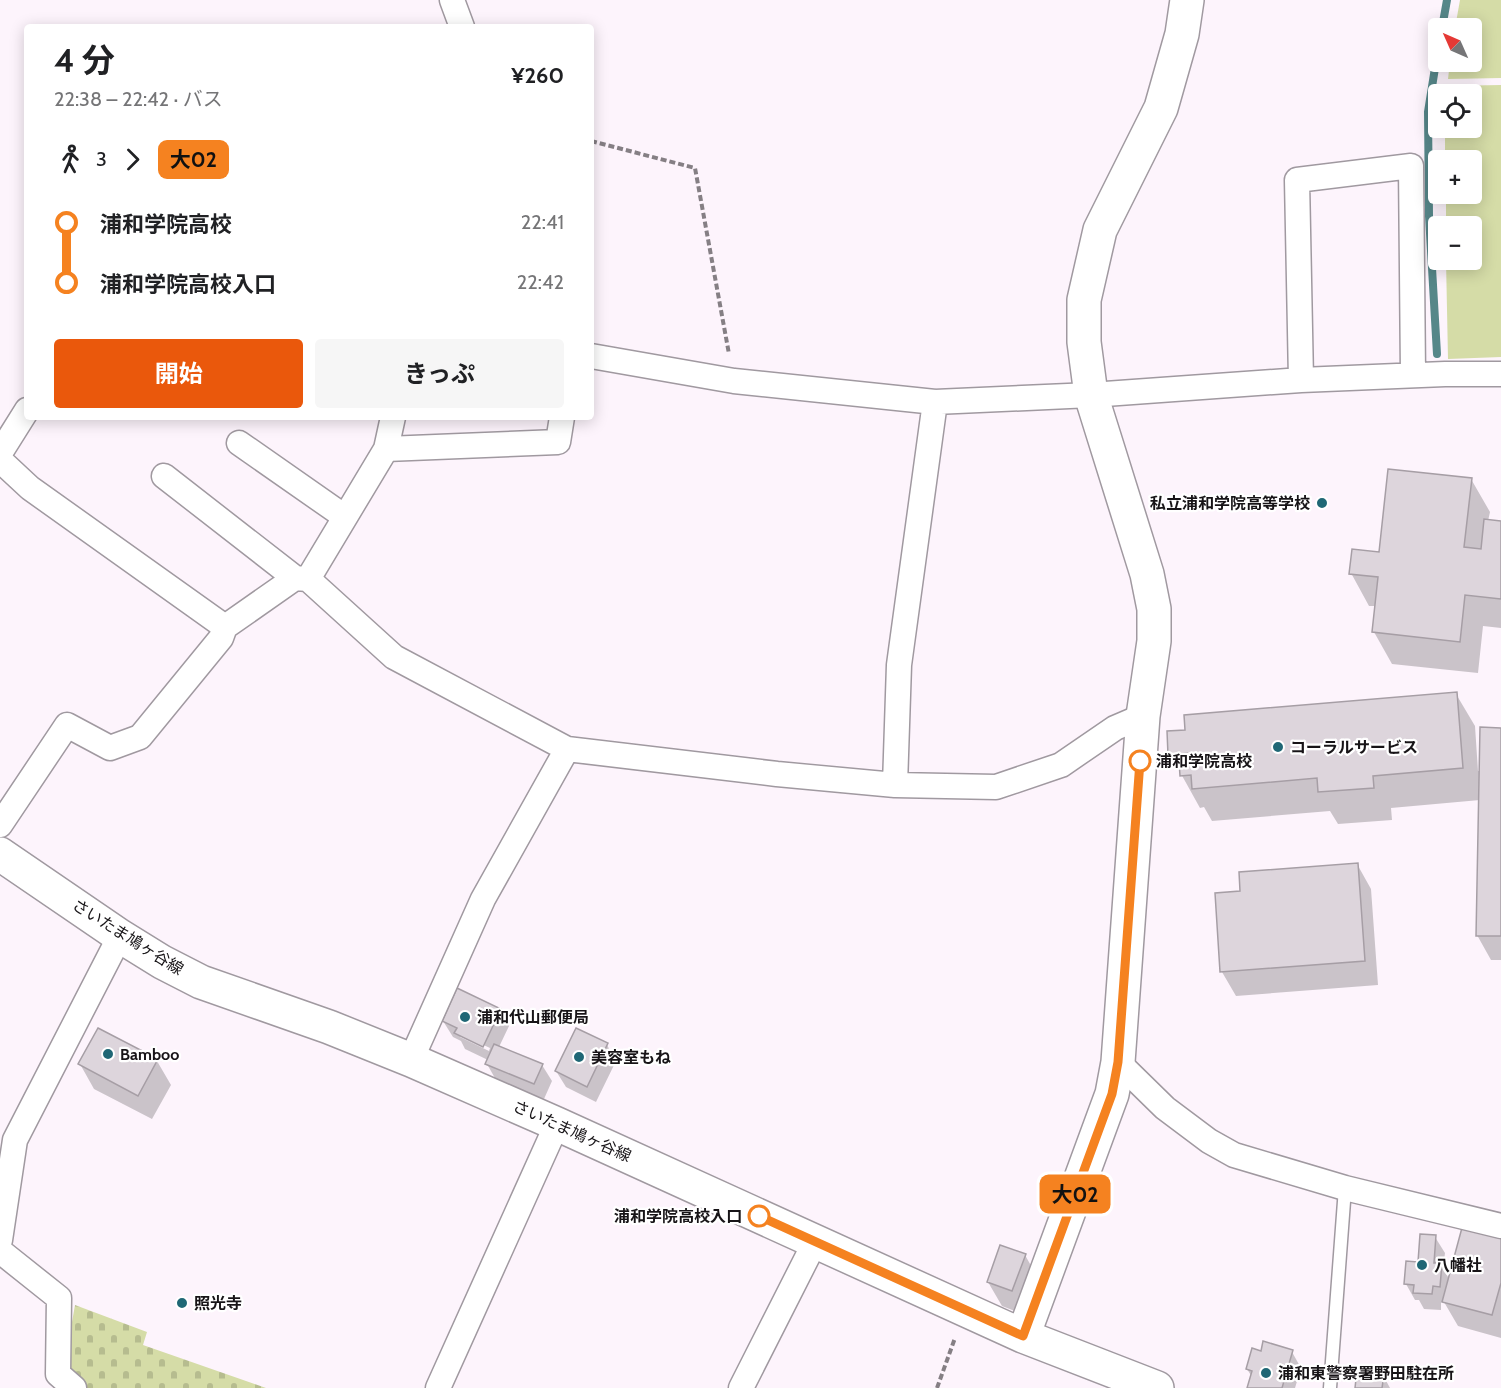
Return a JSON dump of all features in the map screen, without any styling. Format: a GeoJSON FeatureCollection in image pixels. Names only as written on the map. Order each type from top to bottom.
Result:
{"type":"FeatureCollection","features":[{"type":"Feature","properties":{"kind":"street"},"geometry":{"type":"LineString","coordinates":[[452,0],[461,24]]}},
{"type":"Feature","properties":{"kind":"street"},"geometry":{"type":"LineString","coordinates":[[1023,1336],[1112,1094],[1118,1062],[1143,716],[1154,641],[1154,609],[1147,574],[1091,395],[1084,342],[1084,300],[1100,230],[1161,108],[1182,34],[1187,0]]}},
{"type":"Feature","properties":{"kind":"street"},"geometry":{"type":"LineString","coordinates":[[1302,380],[1297,180],[1411,166],[1430,374]]}},
{"type":"Feature","properties":{"kind":"street"},"geometry":{"type":"LineString","coordinates":[[594,357],[735,381],[935,402],[1091,395],[1302,380],[1430,374],[1501,374]]}},
{"type":"Feature","properties":{"kind":"street"},"geometry":{"type":"LineString","coordinates":[[895,785],[899,665],[935,402]]}},
{"type":"Feature","properties":{"kind":"street"},"geometry":{"type":"LineString","coordinates":[[0,453],[24,415]]}},
{"type":"Feature","properties":{"kind":"street"},"geometry":{"type":"LineString","coordinates":[[0,825],[67,725],[110,748],[140,737],[221,638],[225,627],[301,578],[345,518],[386,449],[392,420]]}},
{"type":"Feature","properties":{"kind":"street"},"geometry":{"type":"LineString","coordinates":[[386,449],[558,442],[562,420]]}},
{"type":"Feature","properties":{"kind":"street"},"geometry":{"type":"LineString","coordinates":[[239,443],[345,518]]}},
{"type":"Feature","properties":{"kind":"street"},"geometry":{"type":"LineString","coordinates":[[0,459],[30,488],[225,627]]}},
{"type":"Feature","properties":{"kind":"street"},"geometry":{"type":"LineString","coordinates":[[164,476],[301,578],[394,657],[567,748],[777,774],[895,785],[996,787],[1062,765],[1115,728],[1143,716]]}},
{"type":"Feature","properties":{"kind":"street"},"geometry":{"type":"LineString","coordinates":[[411,1060],[483,899],[567,748]]}},
{"type":"Feature","properties":{"kind":"street","name":"さいたま鳩ヶ谷線"},"geometry":{"type":"LineString","coordinates":[[0,854],[120,936],[162,962],[201,982],[329,1027],[411,1060],[1023,1336],[1157,1388]]}},
{"type":"Feature","properties":{"kind":"street"},"geometry":{"type":"LineString","coordinates":[[0,1240],[5,1169],[15,1140],[120,936]]}},
{"type":"Feature","properties":{"kind":"street"},"geometry":{"type":"LineString","coordinates":[[1118,1062],[1165,1107],[1209,1141],[1234,1155],[1345,1188],[1501,1226]]}},
{"type":"Feature","properties":{"kind":"street"},"geometry":{"type":"LineString","coordinates":[[438,1388],[557,1124]]}},
{"type":"Feature","properties":{"kind":"street"},"geometry":{"type":"LineString","coordinates":[[741,1388],[815,1242]]}},
{"type":"Feature","properties":{"kind":"street"},"geometry":{"type":"LineString","coordinates":[[0,1251],[60,1298],[58,1374],[74,1388]]}},
{"type":"Feature","properties":{"kind":"lane"},"geometry":{"type":"LineString","coordinates":[[1330,1388],[1345,1188]]}},
{"type":"Feature","properties":{"kind":"path"},"geometry":{"type":"LineString","coordinates":[[594,142],[696,168],[735,381]]}},
{"type":"Feature","properties":{"kind":"path"},"geometry":{"type":"LineString","coordinates":[[937,1388],[964,1310]]}},
{"type":"Feature","properties":{"kind":"green space"},"geometry":{"type":"Polygon","coordinates":[[[1460,0],[1501,0],[1501,78],[1448,79],[1449,72],[1482,72],[1482,18],[1457,18],[1460,0]]]}},
{"type":"Feature","properties":{"kind":"green space"},"geometry":{"type":"Polygon","coordinates":[[[1482,85],[1501,85],[1501,357],[1448,359],[1446,270],[1482,270],[1482,216],[1446,216],[1446,204],[1482,204],[1482,150],[1445,150],[1445,138],[1482,138],[1482,85]]]}},
{"type":"Feature","properties":{"kind":"green space"},"geometry":{"type":"Polygon","coordinates":[[[75,1305],[147,1332],[143,1345],[266,1388],[85,1388],[63,1373],[75,1305]]]}},
{"type":"Feature","properties":{"kind":"building"},"geometry":{"type":"Polygon","coordinates":[[[1388,469],[1472,478],[1464,547],[1481,549],[1484,519],[1501,521],[1501,599],[1465,595],[1460,642],[1372,632],[1378,577],[1349,574],[1352,549],[1379,552],[1388,469]]]}},
{"type":"Feature","properties":{"kind":"building"},"geometry":{"type":"Polygon","coordinates":[[[1457,692],[1463,768],[1373,776],[1374,788],[1318,792],[1317,778],[1192,789],[1191,775],[1180,776],[1179,761],[1187,761],[1187,753],[1168,755],[1167,731],[1185,730],[1184,715],[1457,692]]]}},
{"type":"Feature","properties":{"kind":"building"},"geometry":{"type":"Polygon","coordinates":[[[1480,727],[1501,728],[1501,936],[1476,936],[1480,727]]]}},
{"type":"Feature","properties":{"kind":"building"},"geometry":{"type":"Polygon","coordinates":[[[1358,863],[1365,961],[1220,972],[1215,893],[1240,891],[1239,872],[1358,863]]]}},
{"type":"Feature","properties":{"kind":"building"},"geometry":{"type":"Polygon","coordinates":[[[457,988],[501,1009],[483,1047],[454,1033],[457,1028],[442,1021],[457,988]]]}},
{"type":"Feature","properties":{"kind":"building"},"geometry":{"type":"Polygon","coordinates":[[[98,1028],[158,1059],[138,1096],[78,1064],[98,1028]]]}},
{"type":"Feature","properties":{"kind":"building"},"geometry":{"type":"Polygon","coordinates":[[[576,1028],[608,1043],[587,1087],[555,1071],[576,1028]]]}},
{"type":"Feature","properties":{"kind":"building"},"geometry":{"type":"Polygon","coordinates":[[[494,1044],[543,1064],[534,1084],[485,1064],[494,1044]]]}},
{"type":"Feature","properties":{"kind":"building"},"geometry":{"type":"Polygon","coordinates":[[[1463,1224],[1501,1235],[1501,1283],[1492,1315],[1442,1302],[1463,1224]]]}},
{"type":"Feature","properties":{"kind":"building"},"geometry":{"type":"Polygon","coordinates":[[[1420,1234],[1436,1235],[1434,1263],[1442,1263],[1440,1287],[1433,1286],[1432,1294],[1413,1293],[1414,1285],[1404,1284],[1406,1261],[1418,1262],[1420,1234]]]}},
{"type":"Feature","properties":{"kind":"building"},"geometry":{"type":"Polygon","coordinates":[[[1000,1245],[1026,1254],[1012,1291],[987,1282],[1000,1245]]]}},
{"type":"Feature","properties":{"kind":"building"},"geometry":{"type":"Polygon","coordinates":[[[1263,1341],[1293,1350],[1282,1388],[1247,1388],[1252,1371],[1246,1369],[1252,1348],[1261,1351],[1263,1341]]]}},
{"type":"Feature","properties":{"kind":"building"},"geometry":{"type":"Polygon","coordinates":[[[1357,1370],[1384,1374],[1382,1388],[1355,1388],[1357,1370]]]}},
{"type":"Feature","properties":{"kind":"waterway"},"geometry":{"type":"LineString","coordinates":[[1444,18],[1447,0]]}},
{"type":"Feature","properties":{"kind":"waterway"},"geometry":{"type":"LineString","coordinates":[[1434,72],[1428,112],[1429,216],[1437,354]]}},
{"type":"Feature","properties":{"kind":"bus line","name":"大02"},"geometry":{"type":"LineString","coordinates":[[759,1216],[1023,1336],[1112,1094],[1118,1062],[1140,761]]}},
{"type":"Feature","properties":{"kind":"place","name":"私立浦和学院高等学校"},"geometry":{"type":"Point","coordinates":[1322,503]}},
{"type":"Feature","properties":{"kind":"place","name":"コーラルサービス"},"geometry":{"type":"Point","coordinates":[1278,747]}},
{"type":"Feature","properties":{"kind":"place","name":"浦和学院高校"},"geometry":{"type":"Point","coordinates":[1140,761]}},
{"type":"Feature","properties":{"kind":"place","name":"浦和代山郵便局"},"geometry":{"type":"Point","coordinates":[465,1017]}},
{"type":"Feature","properties":{"kind":"place","name":"Bamboo"},"geometry":{"type":"Point","coordinates":[108,1054]}},
{"type":"Feature","properties":{"kind":"place","name":"美容室もね"},"geometry":{"type":"Point","coordinates":[579,1057]}},
{"type":"Feature","properties":{"kind":"place","name":"浦和学院高校入口"},"geometry":{"type":"Point","coordinates":[759,1216]}},
{"type":"Feature","properties":{"kind":"place","name":"八幡社"},"geometry":{"type":"Point","coordinates":[1422,1265]}},
{"type":"Feature","properties":{"kind":"place","name":"照光寺"},"geometry":{"type":"Point","coordinates":[182,1303]}},
{"type":"Feature","properties":{"kind":"place","name":"浦和東警察署野田駐在所"},"geometry":{"type":"Point","coordinates":[1266,1373]}}]}
